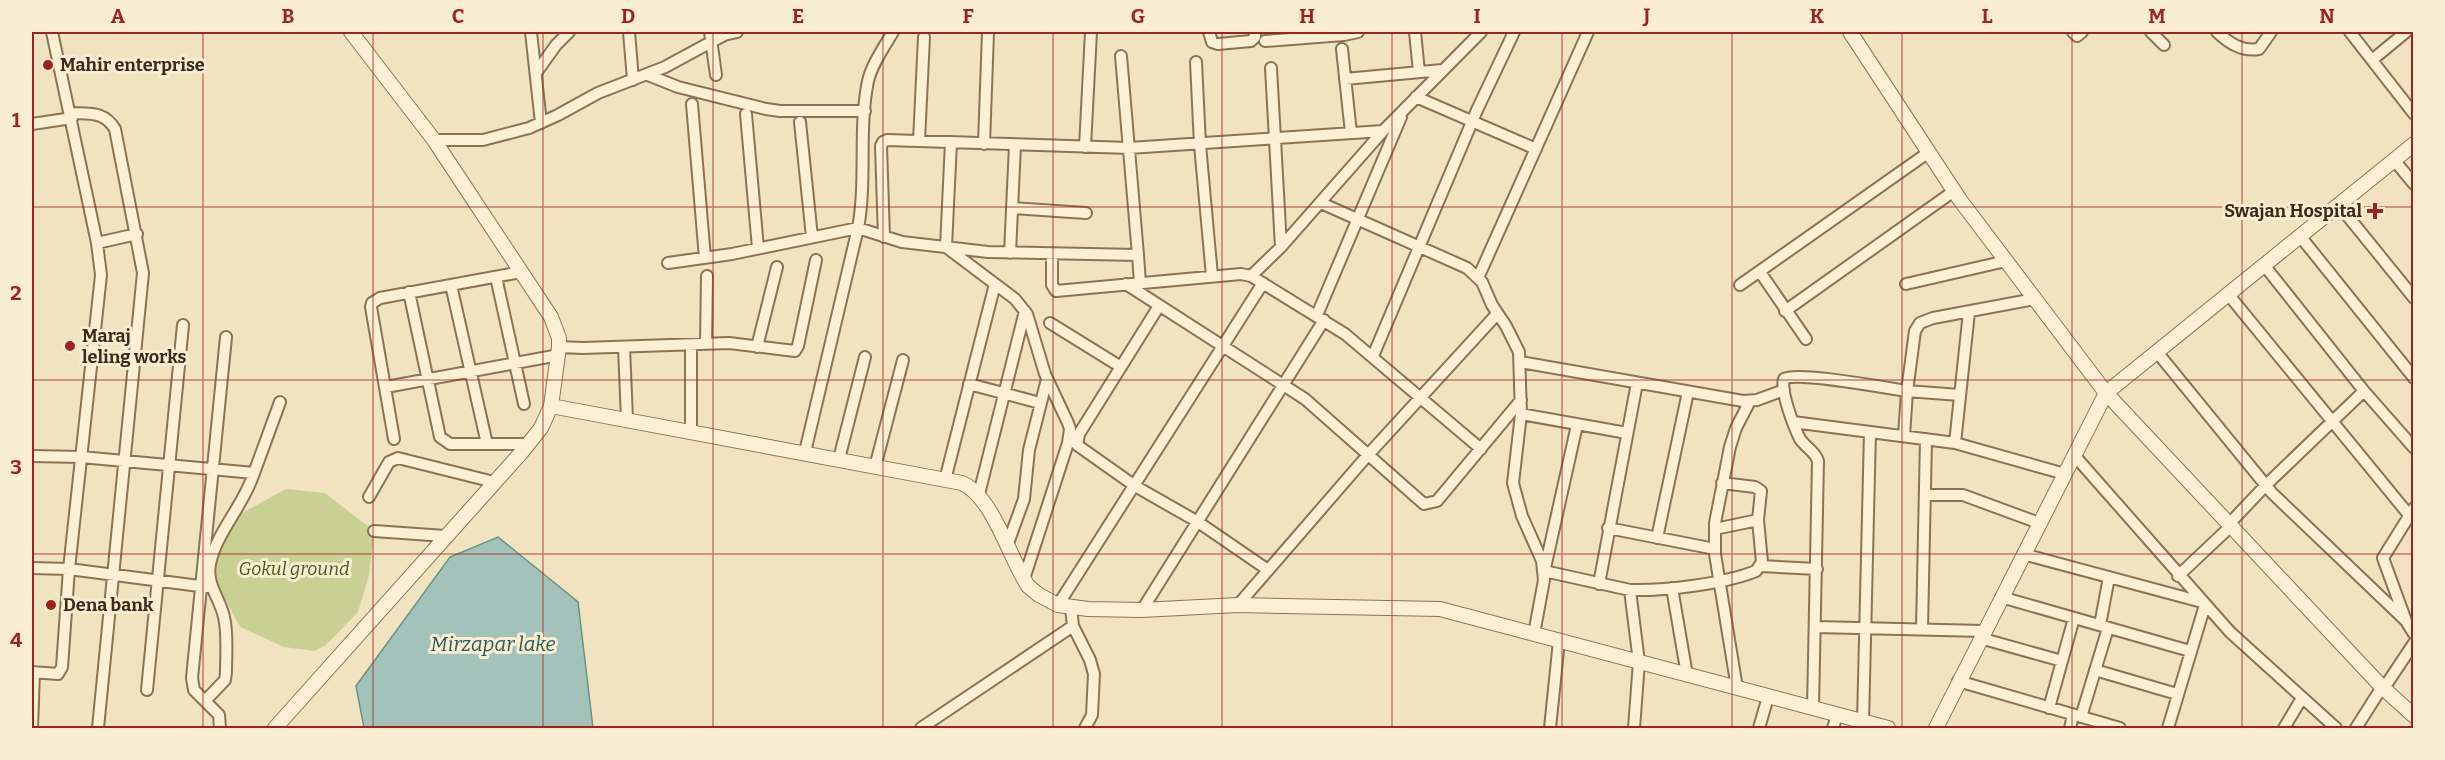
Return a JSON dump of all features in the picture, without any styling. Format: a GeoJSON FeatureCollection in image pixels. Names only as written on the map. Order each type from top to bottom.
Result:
{"type":"FeatureCollection","features":[{"type":"Feature","properties":{"kind":"street"},"geometry":{"type":"LineString","coordinates":[[33,729],[33,672],[54,675],[61,671],[69,569],[100,275],[97,243],[52,32]]}},
{"type":"Feature","properties":{"kind":"street"},"geometry":{"type":"LineString","coordinates":[[276,729],[541,428],[551,405],[559,351],[559,338],[551,316],[434,140],[351,32]]}},
{"type":"Feature","properties":{"kind":"street"},"geometry":{"type":"LineString","coordinates":[[531,32],[541,123]]}},
{"type":"Feature","properties":{"kind":"street"},"geometry":{"type":"LineString","coordinates":[[536,73],[555,45],[570,32]]}},
{"type":"Feature","properties":{"kind":"street"},"geometry":{"type":"LineString","coordinates":[[629,32],[633,80]]}},
{"type":"Feature","properties":{"kind":"street"},"geometry":{"type":"LineString","coordinates":[[434,140],[472,141],[493,138],[541,123],[598,93],[648,75],[711,37],[737,32]]}},
{"type":"Feature","properties":{"kind":"street"},"geometry":{"type":"LineString","coordinates":[[805,452],[861,212],[862,141],[868,80],[886,37],[893,32]]}},
{"type":"Feature","properties":{"kind":"street"},"geometry":{"type":"LineString","coordinates":[[984,144],[988,32]]}},
{"type":"Feature","properties":{"kind":"street"},"geometry":{"type":"LineString","coordinates":[[1086,147],[1091,32]]}},
{"type":"Feature","properties":{"kind":"street"},"geometry":{"type":"LineString","coordinates":[[1209,32],[1212,42],[1218,44],[1251,41],[1255,37],[1255,32]]}},
{"type":"Feature","properties":{"kind":"street"},"geometry":{"type":"LineString","coordinates":[[1265,40],[1358,32]]}},
{"type":"Feature","properties":{"kind":"street"},"geometry":{"type":"LineString","coordinates":[[1415,32],[1419,72]]}},
{"type":"Feature","properties":{"kind":"street"},"geometry":{"type":"LineString","coordinates":[[1251,276],[1281,247],[1383,131],[1481,32]]}},
{"type":"Feature","properties":{"kind":"street"},"geometry":{"type":"LineString","coordinates":[[1373,356],[1472,122],[1514,32]]}},
{"type":"Feature","properties":{"kind":"street"},"geometry":{"type":"LineString","coordinates":[[1478,278],[1588,32]]}},
{"type":"Feature","properties":{"kind":"street"},"geometry":{"type":"LineString","coordinates":[[1850,32],[1954,191],[2106,393],[2383,687],[2414,716]]}},
{"type":"Feature","properties":{"kind":"street"},"geometry":{"type":"LineString","coordinates":[[2073,32],[2077,36],[2082,32]]}},
{"type":"Feature","properties":{"kind":"street"},"geometry":{"type":"LineString","coordinates":[[2151,32],[2164,45]]}},
{"type":"Feature","properties":{"kind":"street"},"geometry":{"type":"LineString","coordinates":[[2217,32],[2229,43],[2251,50],[2259,49],[2271,32]]}},
{"type":"Feature","properties":{"kind":"street"},"geometry":{"type":"LineString","coordinates":[[2350,32],[2414,114]]}},
{"type":"Feature","properties":{"kind":"street"},"geometry":{"type":"LineString","coordinates":[[2372,60],[2406,32],[2414,40]]}},
{"type":"Feature","properties":{"kind":"street"},"geometry":{"type":"LineString","coordinates":[[711,37],[716,75]]}},
{"type":"Feature","properties":{"kind":"street"},"geometry":{"type":"LineString","coordinates":[[920,141],[924,37]]}},
{"type":"Feature","properties":{"kind":"street"},"geometry":{"type":"LineString","coordinates":[[1342,49],[1351,133]]}},
{"type":"Feature","properties":{"kind":"street"},"geometry":{"type":"LineString","coordinates":[[1121,56],[1140,283]]}},
{"type":"Feature","properties":{"kind":"street"},"geometry":{"type":"LineString","coordinates":[[1196,62],[1200,144],[1212,276]]}},
{"type":"Feature","properties":{"kind":"street"},"geometry":{"type":"LineString","coordinates":[[1270,68],[1281,247]]}},
{"type":"Feature","properties":{"kind":"street"},"geometry":{"type":"LineString","coordinates":[[1345,79],[1442,70]]}},
{"type":"Feature","properties":{"kind":"street"},"geometry":{"type":"LineString","coordinates":[[648,75],[678,87],[766,109],[865,111]]}},
{"type":"Feature","properties":{"kind":"street"},"geometry":{"type":"LineString","coordinates":[[1416,97],[1536,149]]}},
{"type":"Feature","properties":{"kind":"street"},"geometry":{"type":"LineString","coordinates":[[692,104],[705,258]]}},
{"type":"Feature","properties":{"kind":"street"},"geometry":{"type":"LineString","coordinates":[[1142,610],[1282,385],[1320,317],[1357,219],[1403,110]]}},
{"type":"Feature","properties":{"kind":"street"},"geometry":{"type":"LineString","coordinates":[[32,124],[71,115],[99,114],[110,121],[115,129],[143,273],[98,729]]}},
{"type":"Feature","properties":{"kind":"street"},"geometry":{"type":"LineString","coordinates":[[746,114],[758,248]]}},
{"type":"Feature","properties":{"kind":"street"},"geometry":{"type":"LineString","coordinates":[[800,122],[812,237]]}},
{"type":"Feature","properties":{"kind":"street"},"geometry":{"type":"LineString","coordinates":[[884,237],[881,143],[887,140],[1129,148],[1383,131]]}},
{"type":"Feature","properties":{"kind":"street"},"geometry":{"type":"LineString","coordinates":[[946,247],[951,142]]}},
{"type":"Feature","properties":{"kind":"street"},"geometry":{"type":"LineString","coordinates":[[1010,253],[1015,144]]}},
{"type":"Feature","properties":{"kind":"street"},"geometry":{"type":"LineString","coordinates":[[1936,729],[1958,681],[2106,393],[2414,144]]}},
{"type":"Feature","properties":{"kind":"street"},"geometry":{"type":"LineString","coordinates":[[1740,285],[1929,152]]}},
{"type":"Feature","properties":{"kind":"street"},"geometry":{"type":"LineString","coordinates":[[2394,160],[2414,184]]}},
{"type":"Feature","properties":{"kind":"street"},"geometry":{"type":"LineString","coordinates":[[1785,310],[1954,191]]}},
{"type":"Feature","properties":{"kind":"street"},"geometry":{"type":"LineString","coordinates":[[1321,203],[1467,268],[1478,278],[1516,344],[1520,362],[1521,414],[1513,472],[1514,491],[1544,571]]}},
{"type":"Feature","properties":{"kind":"street"},"geometry":{"type":"LineString","coordinates":[[2338,204],[2414,298]]}},
{"type":"Feature","properties":{"kind":"street"},"geometry":{"type":"LineString","coordinates":[[1012,208],[1086,213]]}},
{"type":"Feature","properties":{"kind":"street"},"geometry":{"type":"LineString","coordinates":[[668,263],[858,228],[902,243],[1010,253],[1138,255]]}},
{"type":"Feature","properties":{"kind":"street"},"geometry":{"type":"LineString","coordinates":[[97,243],[137,234]]}},
{"type":"Feature","properties":{"kind":"street"},"geometry":{"type":"LineString","coordinates":[[2300,236],[2414,378]]}},
{"type":"Feature","properties":{"kind":"street"},"geometry":{"type":"LineString","coordinates":[[946,247],[1015,299],[1025,312],[1031,324],[1047,379],[1068,423],[1070,436],[1024,579]]}},
{"type":"Feature","properties":{"kind":"street"},"geometry":{"type":"LineString","coordinates":[[1052,254],[1052,285],[1056,291],[1212,276],[1241,274],[1251,276],[1320,317],[1373,356],[1419,399],[1481,448]]}},
{"type":"Feature","properties":{"kind":"street"},"geometry":{"type":"LineString","coordinates":[[386,387],[515,362],[559,351],[729,343],[791,352],[798,346],[816,260]]}},
{"type":"Feature","properties":{"kind":"street"},"geometry":{"type":"LineString","coordinates":[[1906,284],[2006,261]]}},
{"type":"Feature","properties":{"kind":"street"},"geometry":{"type":"LineString","coordinates":[[2264,265],[2364,391],[2414,448]]}},
{"type":"Feature","properties":{"kind":"street"},"geometry":{"type":"LineString","coordinates":[[757,347],[777,267]]}},
{"type":"Feature","properties":{"kind":"street"},"geometry":{"type":"LineString","coordinates":[[394,439],[371,307],[376,300],[520,272]]}},
{"type":"Feature","properties":{"kind":"street"},"geometry":{"type":"LineString","coordinates":[[1760,272],[1806,339]]}},
{"type":"Feature","properties":{"kind":"street"},"geometry":{"type":"LineString","coordinates":[[496,276],[524,404]]}},
{"type":"Feature","properties":{"kind":"street"},"geometry":{"type":"LineString","coordinates":[[706,344],[707,276]]}},
{"type":"Feature","properties":{"kind":"street"},"geometry":{"type":"LineString","coordinates":[[1065,606],[1135,486],[1263,283]]}},
{"type":"Feature","properties":{"kind":"street"},"geometry":{"type":"LineString","coordinates":[[945,480],[995,284]]}},
{"type":"Feature","properties":{"kind":"street"},"geometry":{"type":"LineString","coordinates":[[1126,284],[1305,399],[1420,502],[1429,505],[1437,501],[1521,400]]}},
{"type":"Feature","properties":{"kind":"street"},"geometry":{"type":"LineString","coordinates":[[451,285],[487,444]]}},
{"type":"Feature","properties":{"kind":"street"},"geometry":{"type":"LineString","coordinates":[[409,292],[440,437],[450,444],[487,444],[524,448]]}},
{"type":"Feature","properties":{"kind":"street"},"geometry":{"type":"LineString","coordinates":[[2228,294],[2331,422],[2411,512],[2383,558],[2406,621],[2414,634]]}},
{"type":"Feature","properties":{"kind":"street"},"geometry":{"type":"LineString","coordinates":[[1904,436],[1907,391],[1916,327],[1925,321],[2035,299]]}},
{"type":"Feature","properties":{"kind":"street"},"geometry":{"type":"LineString","coordinates":[[1159,306],[1076,442],[1083,451],[1135,486],[1198,522],[1268,570]]}},
{"type":"Feature","properties":{"kind":"street"},"geometry":{"type":"LineString","coordinates":[[980,494],[1025,312]]}},
{"type":"Feature","properties":{"kind":"street"},"geometry":{"type":"LineString","coordinates":[[1955,443],[1969,312]]}},
{"type":"Feature","properties":{"kind":"street"},"geometry":{"type":"LineString","coordinates":[[1238,605],[1367,456],[1497,314]]}},
{"type":"Feature","properties":{"kind":"street"},"geometry":{"type":"LineString","coordinates":[[1050,323],[1121,367]]}},
{"type":"Feature","properties":{"kind":"street"},"geometry":{"type":"LineString","coordinates":[[147,690],[183,325]]}},
{"type":"Feature","properties":{"kind":"street"},"geometry":{"type":"LineString","coordinates":[[206,701],[225,680],[226,672],[224,614],[206,587],[213,469],[226,337]]}},
{"type":"Feature","properties":{"kind":"street"},"geometry":{"type":"LineString","coordinates":[[690,430],[691,345]]}},
{"type":"Feature","properties":{"kind":"street"},"geometry":{"type":"LineString","coordinates":[[624,347],[627,419]]}},
{"type":"Feature","properties":{"kind":"street"},"geometry":{"type":"LineString","coordinates":[[2157,352],[2266,485],[2406,621]]}},
{"type":"Feature","properties":{"kind":"street"},"geometry":{"type":"LineString","coordinates":[[839,459],[865,357]]}},
{"type":"Feature","properties":{"kind":"street"},"geometry":{"type":"LineString","coordinates":[[875,467],[903,360]]}},
{"type":"Feature","properties":{"kind":"street"},"geometry":{"type":"LineString","coordinates":[[1520,362],[1750,401],[1784,390]]}},
{"type":"Feature","properties":{"kind":"street"},"geometry":{"type":"LineString","coordinates":[[1813,708],[1818,461],[1815,453],[1800,438],[1793,422],[1784,390],[1784,379],[1794,376],[1907,391],[1960,395]]}},
{"type":"Feature","properties":{"kind":"street"},"geometry":{"type":"LineString","coordinates":[[1007,546],[1024,499],[1027,459],[1047,379]]}},
{"type":"Feature","properties":{"kind":"street"},"geometry":{"type":"LineString","coordinates":[[1599,584],[1637,383]]}},
{"type":"Feature","properties":{"kind":"street"},"geometry":{"type":"LineString","coordinates":[[969,384],[1040,403]]}},
{"type":"Feature","properties":{"kind":"street"},"geometry":{"type":"LineString","coordinates":[[2178,576],[2230,525],[2266,485],[2364,391]]}},
{"type":"Feature","properties":{"kind":"street"},"geometry":{"type":"LineString","coordinates":[[1658,538],[1689,392]]}},
{"type":"Feature","properties":{"kind":"street"},"geometry":{"type":"LineString","coordinates":[[1737,688],[1719,580],[1715,530],[1722,483],[1736,428],[1750,401]]}},
{"type":"Feature","properties":{"kind":"street"},"geometry":{"type":"LineString","coordinates":[[220,729],[219,715],[194,690],[192,678],[209,568],[212,556],[246,495],[280,402]]}},
{"type":"Feature","properties":{"kind":"street"},"geometry":{"type":"LineString","coordinates":[[551,405],[962,483],[980,494],[1024,579],[1039,595],[1065,606],[1142,610],[1238,605],[1440,609],[1813,708],[1835,722],[1863,722],[1888,729]]}},
{"type":"Feature","properties":{"kind":"street"},"geometry":{"type":"LineString","coordinates":[[1521,414],[1627,433]]}},
{"type":"Feature","properties":{"kind":"street"},"geometry":{"type":"LineString","coordinates":[[1793,422],[1955,443],[2065,474]]}},
{"type":"Feature","properties":{"kind":"street"},"geometry":{"type":"LineString","coordinates":[[1534,634],[1544,571],[1577,424]]}},
{"type":"Feature","properties":{"kind":"street"},"geometry":{"type":"LineString","coordinates":[[1863,722],[1870,432]]}},
{"type":"Feature","properties":{"kind":"street"},"geometry":{"type":"LineString","coordinates":[[1922,629],[1926,439]]}},
{"type":"Feature","properties":{"kind":"street"},"geometry":{"type":"LineString","coordinates":[[2074,455],[2230,633],[2336,729]]}},
{"type":"Feature","properties":{"kind":"street"},"geometry":{"type":"LineString","coordinates":[[32,456],[81,457],[254,473]]}},
{"type":"Feature","properties":{"kind":"street"},"geometry":{"type":"LineString","coordinates":[[369,497],[389,462],[398,458],[494,482]]}},
{"type":"Feature","properties":{"kind":"street"},"geometry":{"type":"LineString","coordinates":[[1722,483],[1759,488],[1761,494],[1758,520],[1761,566]]}},
{"type":"Feature","properties":{"kind":"street"},"geometry":{"type":"LineString","coordinates":[[1925,495],[1963,495],[2039,523]]}},
{"type":"Feature","properties":{"kind":"street"},"geometry":{"type":"LineString","coordinates":[[1715,530],[1758,520]]}},
{"type":"Feature","properties":{"kind":"street"},"geometry":{"type":"LineString","coordinates":[[1608,528],[1715,549]]}},
{"type":"Feature","properties":{"kind":"street"},"geometry":{"type":"LineString","coordinates":[[374,531],[445,536]]}},
{"type":"Feature","properties":{"kind":"street"},"geometry":{"type":"LineString","coordinates":[[2023,554],[2204,604]]}},
{"type":"Feature","properties":{"kind":"street"},"geometry":{"type":"LineString","coordinates":[[1544,571],[1630,590],[1672,588],[1719,580],[1751,573],[1761,566],[1817,569]]}},
{"type":"Feature","properties":{"kind":"street"},"geometry":{"type":"LineString","coordinates":[[32,568],[69,569],[206,587]]}},
{"type":"Feature","properties":{"kind":"street"},"geometry":{"type":"LineString","coordinates":[[2070,729],[2096,670],[2104,626],[2109,577]]}},
{"type":"Feature","properties":{"kind":"street"},"geometry":{"type":"LineString","coordinates":[[1672,588],[1687,675]]}},
{"type":"Feature","properties":{"kind":"street"},"geometry":{"type":"LineString","coordinates":[[1630,590],[1640,662],[1634,729]]}},
{"type":"Feature","properties":{"kind":"street"},"geometry":{"type":"LineString","coordinates":[[2001,597],[2190,651]]}},
{"type":"Feature","properties":{"kind":"street"},"geometry":{"type":"LineString","coordinates":[[2168,729],[2204,604]]}},
{"type":"Feature","properties":{"kind":"street"},"geometry":{"type":"LineString","coordinates":[[1065,606],[1090,660],[1094,674],[1092,715],[1085,729]]}},
{"type":"Feature","properties":{"kind":"street"},"geometry":{"type":"LineString","coordinates":[[2049,708],[2074,618]]}},
{"type":"Feature","properties":{"kind":"street"},"geometry":{"type":"LineString","coordinates":[[927,727],[1073,626]]}},
{"type":"Feature","properties":{"kind":"street"},"geometry":{"type":"LineString","coordinates":[[1815,627],[1922,629],[1982,635],[2062,661]]}},
{"type":"Feature","properties":{"kind":"street"},"geometry":{"type":"LineString","coordinates":[[1550,729],[1559,641]]}},
{"type":"Feature","properties":{"kind":"street"},"geometry":{"type":"LineString","coordinates":[[2356,729],[2414,644]]}},
{"type":"Feature","properties":{"kind":"street"},"geometry":{"type":"LineString","coordinates":[[2096,670],[2177,694]]}},
{"type":"Feature","properties":{"kind":"street"},"geometry":{"type":"LineString","coordinates":[[1958,681],[2120,729]]}},
{"type":"Feature","properties":{"kind":"street"},"geometry":{"type":"LineString","coordinates":[[1759,729],[1768,697]]}},
{"type":"Feature","properties":{"kind":"street"},"geometry":{"type":"LineString","coordinates":[[2284,729],[2302,698]]}},
{"type":"Feature","properties":{"kind":"green space","name":"Gokul ground"},"geometry":{"type":"Polygon","coordinates":[[[286,489],[325,493],[374,531],[369,575],[358,612],[326,645],[314,651],[284,647],[240,627],[209,568],[233,518],[286,489]]]}},
{"type":"Feature","properties":{"kind":"water","name":"Mirzapar lake"},"geometry":{"type":"Polygon","coordinates":[[[498,537],[578,602],[593,728],[364,728],[356,686],[450,557],[498,537]]]}},
{"type":"Feature","properties":{"kind":"place","name":"Mahir enterprise"},"geometry":{"type":"Point","coordinates":[48,65]}},
{"type":"Feature","properties":{"kind":"place","name":"Swajan Hospital"},"geometry":{"type":"Point","coordinates":[2375,211]}},
{"type":"Feature","properties":{"kind":"place","name":"Maraj leling works"},"geometry":{"type":"Point","coordinates":[70,346]}},
{"type":"Feature","properties":{"kind":"place","name":"Dena bank"},"geometry":{"type":"Point","coordinates":[51,605]}}]}
